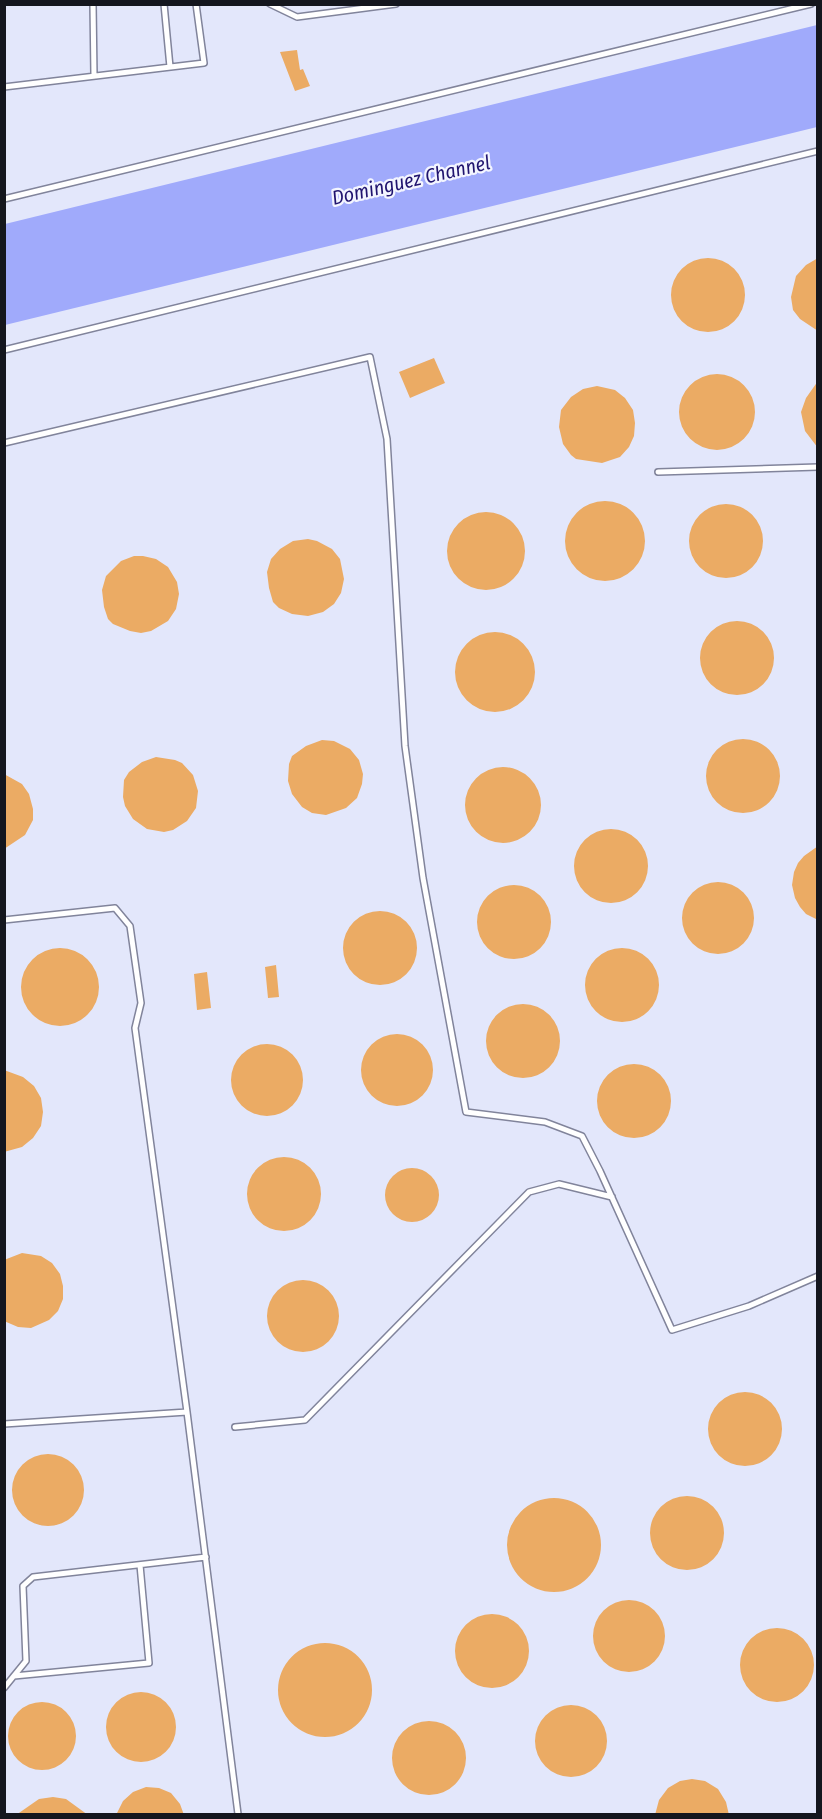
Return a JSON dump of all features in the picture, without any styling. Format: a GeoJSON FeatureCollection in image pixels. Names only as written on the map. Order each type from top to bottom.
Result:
{"type":"FeatureCollection","features":[{"type":"Feature","properties":{"kind":"lane"},"geometry":{"type":"LineString","coordinates":[[93,4],[94,76]]}},
{"type":"Feature","properties":{"kind":"lane"},"geometry":{"type":"LineString","coordinates":[[164,4],[170,67]]}},
{"type":"Feature","properties":{"kind":"lane"},"geometry":{"type":"LineString","coordinates":[[4,87],[204,63],[196,4]]}},
{"type":"Feature","properties":{"kind":"lane"},"geometry":{"type":"LineString","coordinates":[[270,4],[297,17],[396,4]]}},
{"type":"Feature","properties":{"kind":"lane"},"geometry":{"type":"LineString","coordinates":[[4,200],[811,4]]}},
{"type":"Feature","properties":{"kind":"lane"},"geometry":{"type":"LineString","coordinates":[[4,350],[818,151]]}},
{"type":"Feature","properties":{"kind":"lane"},"geometry":{"type":"LineString","coordinates":[[4,443],[370,357],[387,439],[405,746],[423,878],[466,1112],[546,1122],[582,1136],[672,1330],[749,1306],[818,1276]]}},
{"type":"Feature","properties":{"kind":"lane"},"geometry":{"type":"LineString","coordinates":[[658,472],[818,467]]}},
{"type":"Feature","properties":{"kind":"lane"},"geometry":{"type":"LineString","coordinates":[[4,920],[115,908],[130,926],[141,1003],[135,1028],[238,1815]]}},
{"type":"Feature","properties":{"kind":"lane"},"geometry":{"type":"LineString","coordinates":[[235,1426],[304,1420],[528,1192],[559,1184],[612,1197]]}},
{"type":"Feature","properties":{"kind":"lane"},"geometry":{"type":"LineString","coordinates":[[4,1424],[187,1412]]}},
{"type":"Feature","properties":{"kind":"lane"},"geometry":{"type":"LineString","coordinates":[[4,1688],[27,1661],[23,1586],[33,1578],[206,1557]]}},
{"type":"Feature","properties":{"kind":"lane"},"geometry":{"type":"LineString","coordinates":[[14,1676],[149,1663],[140,1565]]}},
{"type":"Feature","properties":{"kind":"water","name":"Dominguez Channel"},"geometry":{"type":"Polygon","coordinates":[[[817,25],[817,127],[5,325],[5,224],[817,25]]]}},
{"type":"Feature","properties":{"kind":"building"},"geometry":{"type":"Polygon","coordinates":[[[297,50],[300,70],[303,69],[310,86],[295,91],[280,52],[297,50]]]}},
{"type":"Feature","properties":{"kind":"building"},"geometry":{"type":"Polygon","coordinates":[[[708,258],[729,264],[739,274],[745,295],[739,316],[729,326],[708,332],[687,326],[677,316],[671,295],[677,274],[687,264],[708,258]]]}},
{"type":"Feature","properties":{"kind":"building"},"geometry":{"type":"Polygon","coordinates":[[[818,258],[818,331],[800,319],[793,310],[791,297],[796,276],[806,265],[818,258]]]}},
{"type":"Feature","properties":{"kind":"building"},"geometry":{"type":"Polygon","coordinates":[[[434,358],[445,383],[410,398],[399,372],[434,358]]]}},
{"type":"Feature","properties":{"kind":"building"},"geometry":{"type":"Polygon","coordinates":[[[717,374],[731,377],[744,385],[752,398],[755,412],[752,426],[744,439],[731,447],[717,450],[703,447],[690,439],[682,426],[679,412],[682,398],[690,385],[703,377],[717,374]]]}},
{"type":"Feature","properties":{"kind":"building"},"geometry":{"type":"Polygon","coordinates":[[[818,381],[818,448],[805,431],[801,412],[806,398],[818,381]]]}},
{"type":"Feature","properties":{"kind":"building"},"geometry":{"type":"Polygon","coordinates":[[[597,386],[615,390],[625,398],[633,410],[635,423],[634,436],[629,447],[620,457],[602,463],[576,459],[571,455],[563,444],[559,427],[561,410],[571,397],[583,389],[597,386]]]}},
{"type":"Feature","properties":{"kind":"building"},"geometry":{"type":"Polygon","coordinates":[[[605,501],[620,504],[633,513],[642,526],[645,541],[642,556],[633,569],[620,578],[605,581],[590,578],[577,569],[568,556],[565,541],[568,526],[577,513],[590,504],[605,501]]]}},
{"type":"Feature","properties":{"kind":"building"},"geometry":{"type":"Polygon","coordinates":[[[726,504],[740,507],[752,515],[760,527],[763,541],[760,555],[752,567],[740,575],[726,578],[712,575],[700,567],[692,555],[689,541],[692,527],[700,515],[712,507],[726,504]]]}},
{"type":"Feature","properties":{"kind":"building"},"geometry":{"type":"Polygon","coordinates":[[[486,512],[501,515],[513,524],[522,536],[525,551],[522,566],[513,578],[501,587],[486,590],[471,587],[459,578],[450,566],[447,551],[450,536],[459,524],[471,515],[486,512]]]}},
{"type":"Feature","properties":{"kind":"building"},"geometry":{"type":"Polygon","coordinates":[[[308,539],[332,549],[340,559],[344,579],[341,593],[334,604],[323,612],[308,616],[292,614],[279,608],[273,602],[267,572],[271,559],[280,549],[293,541],[308,539]]]}},
{"type":"Feature","properties":{"kind":"building"},"geometry":{"type":"Polygon","coordinates":[[[134,556],[156,559],[168,567],[177,582],[179,594],[176,609],[168,621],[151,631],[141,633],[113,624],[108,619],[102,590],[106,576],[121,561],[134,556]]]}},
{"type":"Feature","properties":{"kind":"building"},"geometry":{"type":"Polygon","coordinates":[[[730,621],[744,621],[758,627],[768,637],[774,651],[774,665],[768,679],[758,689],[744,695],[730,695],[716,689],[706,679],[700,665],[700,651],[706,637],[716,627],[730,621]]]}},
{"type":"Feature","properties":{"kind":"building"},"geometry":{"type":"Polygon","coordinates":[[[495,632],[510,635],[523,644],[532,657],[535,672],[532,687],[523,700],[510,709],[495,712],[480,709],[467,700],[458,687],[455,672],[458,657],[467,644],[480,635],[495,632]]]}},
{"type":"Feature","properties":{"kind":"building"},"geometry":{"type":"Polygon","coordinates":[[[743,739],[764,745],[774,755],[780,776],[774,797],[764,807],[743,813],[722,807],[712,797],[706,776],[712,755],[722,745],[743,739]]]}},
{"type":"Feature","properties":{"kind":"building"},"geometry":{"type":"Polygon","coordinates":[[[322,740],[334,741],[350,749],[359,760],[363,774],[357,798],[346,808],[326,815],[312,813],[302,807],[292,794],[288,781],[292,756],[306,746],[322,740]]]}},
{"type":"Feature","properties":{"kind":"building"},"geometry":{"type":"Polygon","coordinates":[[[156,757],[182,763],[193,775],[198,791],[196,808],[187,821],[173,830],[164,832],[147,829],[133,819],[125,806],[123,797],[124,780],[129,772],[142,762],[156,757]]]}},
{"type":"Feature","properties":{"kind":"building"},"geometry":{"type":"Polygon","coordinates":[[[503,767],[517,770],[530,778],[538,791],[541,805],[538,819],[530,832],[517,840],[503,843],[489,840],[476,832],[468,819],[465,805],[468,791],[476,778],[489,770],[503,767]]]}},
{"type":"Feature","properties":{"kind":"building"},"geometry":{"type":"Polygon","coordinates":[[[4,774],[22,784],[29,794],[33,820],[25,835],[4,849],[4,774]]]}},
{"type":"Feature","properties":{"kind":"building"},"geometry":{"type":"Polygon","coordinates":[[[611,829],[625,832],[637,840],[645,852],[648,866],[645,880],[637,892],[625,900],[611,903],[597,900],[585,892],[577,880],[574,866],[577,852],[585,840],[597,832],[611,829]]]}},
{"type":"Feature","properties":{"kind":"building"},"geometry":{"type":"Polygon","coordinates":[[[818,846],[818,920],[806,914],[800,907],[792,885],[798,863],[818,846]]]}},
{"type":"Feature","properties":{"kind":"building"},"geometry":{"type":"Polygon","coordinates":[[[718,882],[732,885],[744,892],[751,904],[754,918],[751,932],[744,944],[732,951],[718,954],[704,951],[692,944],[685,932],[682,918],[685,904],[692,892],[704,885],[718,882]]]}},
{"type":"Feature","properties":{"kind":"building"},"geometry":{"type":"Polygon","coordinates":[[[514,885],[535,891],[545,901],[551,922],[545,943],[535,953],[514,959],[493,953],[483,943],[477,922],[483,901],[493,891],[514,885]]]}},
{"type":"Feature","properties":{"kind":"building"},"geometry":{"type":"Polygon","coordinates":[[[373,911],[387,911],[401,917],[411,927],[417,941],[417,955],[411,969],[401,979],[387,985],[373,985],[359,979],[349,969],[343,955],[343,941],[349,927],[359,917],[373,911]]]}},
{"type":"Feature","properties":{"kind":"building"},"geometry":{"type":"Polygon","coordinates":[[[52,948],[68,948],[82,954],[93,965],[99,979],[99,995],[93,1009],[82,1020],[68,1026],[52,1026],[38,1020],[27,1009],[21,995],[21,979],[27,965],[38,954],[52,948]]]}},
{"type":"Feature","properties":{"kind":"building"},"geometry":{"type":"Polygon","coordinates":[[[622,948],[643,954],[653,964],[659,985],[653,1006],[643,1016],[622,1022],[601,1016],[591,1006],[585,985],[591,964],[601,954],[622,948]]]}},
{"type":"Feature","properties":{"kind":"building"},"geometry":{"type":"Polygon","coordinates":[[[276,965],[279,997],[268,998],[265,967],[276,965]]]}},
{"type":"Feature","properties":{"kind":"building"},"geometry":{"type":"Polygon","coordinates":[[[207,972],[211,1008],[197,1010],[194,974],[207,972]]]}},
{"type":"Feature","properties":{"kind":"building"},"geometry":{"type":"Polygon","coordinates":[[[523,1004],[544,1010],[554,1020],[560,1041],[554,1062],[544,1072],[523,1078],[502,1072],[492,1062],[486,1041],[492,1020],[502,1010],[523,1004]]]}},
{"type":"Feature","properties":{"kind":"building"},"geometry":{"type":"Polygon","coordinates":[[[397,1034],[411,1037],[423,1044],[430,1056],[433,1070],[430,1084],[423,1096],[411,1103],[397,1106],[383,1103],[371,1096],[364,1084],[361,1070],[364,1056],[371,1044],[383,1037],[397,1034]]]}},
{"type":"Feature","properties":{"kind":"building"},"geometry":{"type":"Polygon","coordinates":[[[274,1044],[293,1054],[301,1066],[303,1080],[301,1094],[293,1106],[281,1114],[260,1116],[241,1106],[233,1094],[231,1073],[241,1054],[253,1046],[274,1044]]]}},
{"type":"Feature","properties":{"kind":"building"},"geometry":{"type":"Polygon","coordinates":[[[634,1064],[648,1067],[660,1075],[668,1087],[671,1101],[668,1115],[660,1127],[648,1135],[634,1138],[620,1135],[608,1127],[600,1115],[597,1101],[600,1087],[608,1075],[620,1067],[634,1064]]]}},
{"type":"Feature","properties":{"kind":"building"},"geometry":{"type":"Polygon","coordinates":[[[4,1070],[23,1077],[34,1086],[41,1098],[43,1112],[41,1126],[33,1138],[22,1147],[4,1152],[4,1070]]]}},
{"type":"Feature","properties":{"kind":"building"},"geometry":{"type":"Polygon","coordinates":[[[277,1157],[291,1157],[305,1163],[315,1173],[321,1187],[321,1201],[315,1215],[305,1225],[291,1231],[277,1231],[263,1225],[253,1215],[247,1201],[247,1187],[253,1173],[263,1163],[277,1157]]]}},
{"type":"Feature","properties":{"kind":"building"},"geometry":{"type":"Polygon","coordinates":[[[412,1168],[422,1170],[431,1176],[437,1185],[439,1195],[437,1205],[431,1214],[422,1220],[412,1222],[402,1220],[393,1214],[387,1205],[385,1195],[387,1185],[393,1176],[402,1170],[412,1168]]]}},
{"type":"Feature","properties":{"kind":"building"},"geometry":{"type":"Polygon","coordinates":[[[22,1253],[41,1256],[52,1263],[60,1274],[63,1286],[63,1299],[58,1311],[49,1320],[31,1328],[18,1327],[4,1321],[4,1260],[22,1253]]]}},
{"type":"Feature","properties":{"kind":"building"},"geometry":{"type":"Polygon","coordinates":[[[310,1280],[329,1290],[337,1302],[339,1316],[337,1330],[329,1342],[317,1350],[296,1352],[277,1342],[269,1330],[267,1309],[277,1290],[289,1282],[310,1280]]]}},
{"type":"Feature","properties":{"kind":"building"},"geometry":{"type":"Polygon","coordinates":[[[745,1392],[766,1398],[776,1408],[782,1429],[776,1450],[766,1460],[745,1466],[724,1460],[714,1450],[708,1429],[714,1408],[724,1398],[745,1392]]]}},
{"type":"Feature","properties":{"kind":"building"},"geometry":{"type":"Polygon","coordinates":[[[41,1454],[55,1454],[74,1464],[84,1483],[84,1497],[74,1516],[55,1526],[41,1526],[22,1516],[12,1497],[12,1483],[22,1464],[41,1454]]]}},
{"type":"Feature","properties":{"kind":"building"},"geometry":{"type":"Polygon","coordinates":[[[687,1496],[701,1499],[713,1507],[721,1519],[724,1533],[721,1547],[713,1559],[701,1567],[687,1570],[673,1567],[661,1559],[653,1547],[650,1533],[653,1519],[661,1507],[673,1499],[687,1496]]]}},
{"type":"Feature","properties":{"kind":"building"},"geometry":{"type":"Polygon","coordinates":[[[554,1498],[572,1502],[587,1512],[597,1527],[601,1545],[597,1563],[587,1578],[572,1588],[554,1592],[536,1588],[521,1578],[511,1563],[507,1545],[511,1527],[521,1512],[536,1502],[554,1498]]]}},
{"type":"Feature","properties":{"kind":"building"},"geometry":{"type":"Polygon","coordinates":[[[636,1600],[655,1610],[663,1622],[665,1636],[663,1650],[655,1662],[643,1670],[622,1672],[603,1662],[595,1650],[593,1629],[603,1610],[615,1602],[636,1600]]]}},
{"type":"Feature","properties":{"kind":"building"},"geometry":{"type":"Polygon","coordinates":[[[492,1614],[506,1617],[518,1625],[526,1637],[529,1651],[526,1665],[518,1677],[506,1685],[492,1688],[478,1685],[466,1677],[458,1665],[455,1651],[458,1637],[466,1625],[478,1617],[492,1614]]]}},
{"type":"Feature","properties":{"kind":"building"},"geometry":{"type":"Polygon","coordinates":[[[777,1628],[791,1631],[803,1639],[811,1651],[814,1665],[811,1679],[803,1691],[791,1699],[777,1702],[763,1699],[751,1691],[743,1679],[740,1665],[743,1651],[751,1639],[763,1631],[777,1628]]]}},
{"type":"Feature","properties":{"kind":"building"},"geometry":{"type":"Polygon","coordinates":[[[325,1643],[343,1647],[358,1657],[368,1672],[372,1690],[368,1708],[358,1723],[343,1733],[325,1737],[307,1733],[292,1723],[282,1708],[278,1690],[282,1672],[292,1657],[307,1647],[325,1643]]]}},
{"type":"Feature","properties":{"kind":"building"},"geometry":{"type":"Polygon","coordinates":[[[141,1692],[154,1695],[166,1702],[173,1714],[176,1727],[173,1740],[166,1752],[154,1759],[141,1762],[128,1759],[116,1752],[109,1740],[106,1727],[109,1714],[116,1702],[128,1695],[141,1692]]]}},
{"type":"Feature","properties":{"kind":"building"},"geometry":{"type":"Polygon","coordinates":[[[42,1702],[55,1705],[66,1712],[73,1723],[76,1736],[73,1749],[66,1760],[55,1767],[42,1770],[29,1767],[18,1760],[11,1749],[8,1736],[11,1723],[18,1712],[29,1705],[42,1702]]]}},
{"type":"Feature","properties":{"kind":"building"},"geometry":{"type":"Polygon","coordinates":[[[578,1705],[597,1715],[605,1727],[607,1741],[605,1755],[597,1767],[585,1775],[564,1777],[545,1767],[537,1755],[535,1734],[545,1715],[557,1707],[578,1705]]]}},
{"type":"Feature","properties":{"kind":"building"},"geometry":{"type":"Polygon","coordinates":[[[429,1721],[450,1727],[460,1737],[466,1758],[460,1779],[450,1789],[429,1795],[408,1789],[398,1779],[392,1758],[398,1737],[408,1727],[429,1721]]]}},
{"type":"Feature","properties":{"kind":"building"},"geometry":{"type":"Polygon","coordinates":[[[692,1779],[705,1781],[718,1789],[726,1802],[729,1815],[655,1815],[659,1800],[668,1788],[680,1781],[692,1779]]]}},
{"type":"Feature","properties":{"kind":"building"},"geometry":{"type":"Polygon","coordinates":[[[146,1787],[159,1788],[171,1793],[180,1804],[184,1815],[116,1815],[123,1801],[133,1792],[146,1787]]]}},
{"type":"Feature","properties":{"kind":"building"},"geometry":{"type":"Polygon","coordinates":[[[53,1797],[66,1799],[88,1815],[16,1815],[39,1799],[53,1797]]]}}]}
